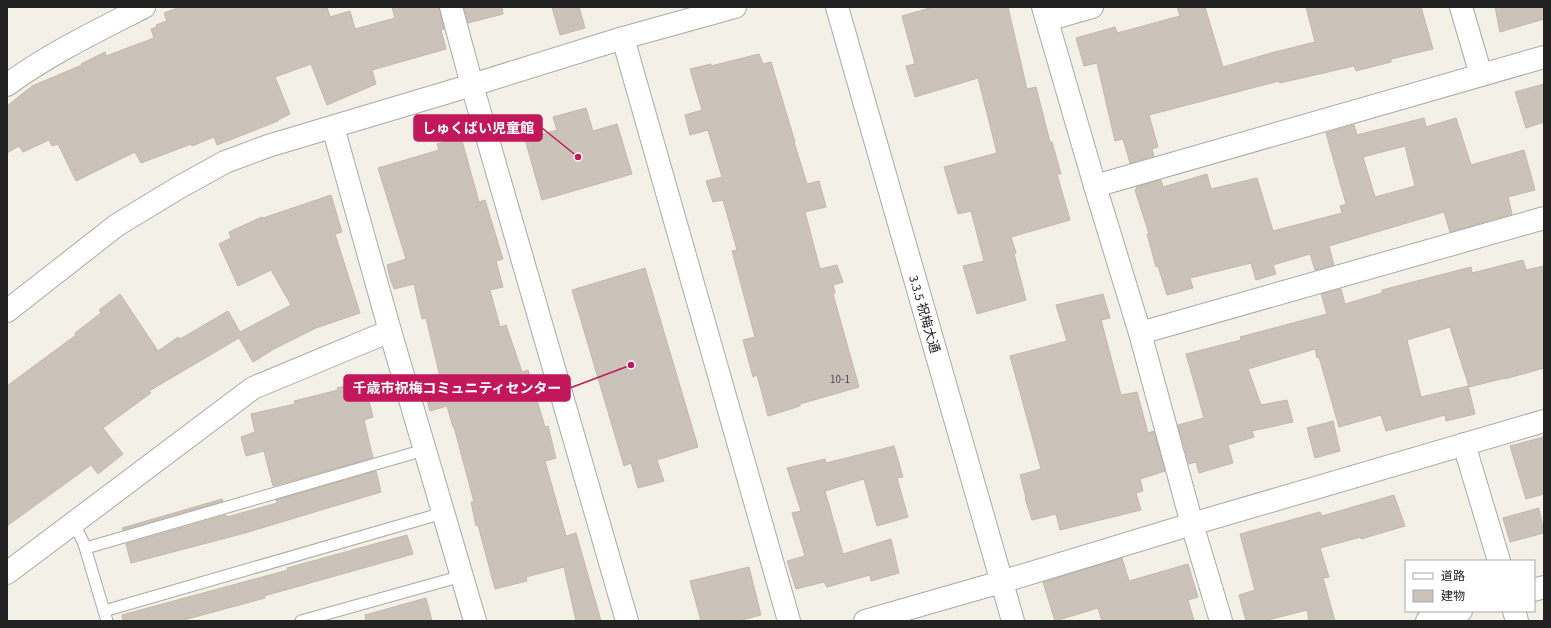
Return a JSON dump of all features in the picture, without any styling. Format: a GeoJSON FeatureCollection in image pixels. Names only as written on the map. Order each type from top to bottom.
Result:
{"type":"FeatureCollection","features":[{"type":"Feature","properties":{"kind":"street"},"geometry":{"type":"LineString","coordinates":[[7,85],[20,75],[74,43],[144,7]]}},
{"type":"Feature","properties":{"kind":"street"},"geometry":{"type":"LineString","coordinates":[[451,7],[472,85],[627,621]]}},
{"type":"Feature","properties":{"kind":"street"},"geometry":{"type":"LineString","coordinates":[[7,311],[117,225],[178,188],[225,162],[268,146],[622,38],[735,7]]}},
{"type":"Feature","properties":{"kind":"street","name":"3.3.5 祝梅大通"},"geometry":{"type":"LineString","coordinates":[[837,7],[1013,621]]}},
{"type":"Feature","properties":{"kind":"street"},"geometry":{"type":"LineString","coordinates":[[1092,7],[1045,13],[1095,186],[1140,333],[1192,524],[1222,621]]}},
{"type":"Feature","properties":{"kind":"street"},"geometry":{"type":"LineString","coordinates":[[1461,7],[1481,75]]}},
{"type":"Feature","properties":{"kind":"street"},"geometry":{"type":"LineString","coordinates":[[622,38],[790,621]]}},
{"type":"Feature","properties":{"kind":"street"},"geometry":{"type":"LineString","coordinates":[[1095,186],[1544,57]]}},
{"type":"Feature","properties":{"kind":"street"},"geometry":{"type":"LineString","coordinates":[[333,127],[424,450],[475,621]]}},
{"type":"Feature","properties":{"kind":"street"},"geometry":{"type":"LineString","coordinates":[[1140,333],[1544,218]]}},
{"type":"Feature","properties":{"kind":"street"},"geometry":{"type":"LineString","coordinates":[[7,573],[253,388],[390,331]]}},
{"type":"Feature","properties":{"kind":"street"},"geometry":{"type":"LineString","coordinates":[[865,621],[1544,421]]}},
{"type":"Feature","properties":{"kind":"street"},"geometry":{"type":"LineString","coordinates":[[1464,444],[1499,560]]}},
{"type":"Feature","properties":{"kind":"street"},"geometry":{"type":"LineString","coordinates":[[1427,621],[1458,612]]}},
{"type":"Feature","properties":{"kind":"lane"},"geometry":{"type":"LineString","coordinates":[[86,548],[424,450]]}},
{"type":"Feature","properties":{"kind":"lane"},"geometry":{"type":"LineString","coordinates":[[74,523],[86,548],[106,616],[443,513]]}},
{"type":"Feature","properties":{"kind":"lane"},"geometry":{"type":"LineString","coordinates":[[301,621],[462,576]]}},
{"type":"Feature","properties":{"kind":"building"},"geometry":{"type":"Polygon","coordinates":[[[180,7],[327,7],[330,17],[350,11],[355,29],[395,18],[392,7],[439,7],[444,29],[441,30],[446,49],[372,70],[376,84],[327,105],[311,64],[275,77],[290,114],[278,121],[217,145],[214,137],[141,163],[135,152],[76,181],[58,144],[52,146],[49,140],[23,152],[19,146],[7,153],[7,106],[32,86],[82,65],[81,64],[105,52],[106,56],[154,38],[151,29],[157,27],[156,25],[167,21],[164,13],[180,7]]]}},
{"type":"Feature","properties":{"kind":"building"},"geometry":{"type":"Polygon","coordinates":[[[464,7],[502,7],[503,14],[468,23],[464,7]]]}},
{"type":"Feature","properties":{"kind":"building"},"geometry":{"type":"Polygon","coordinates":[[[552,7],[579,7],[585,28],[560,35],[552,7]]]}},
{"type":"Feature","properties":{"kind":"building"},"geometry":{"type":"Polygon","coordinates":[[[933,7],[1008,7],[1027,89],[1036,87],[1050,142],[1052,142],[1061,174],[1057,174],[1070,220],[1011,237],[1026,300],[977,314],[963,266],[984,261],[971,211],[958,214],[944,167],[997,153],[978,78],[915,97],[906,66],[915,64],[902,16],[933,7]]]}},
{"type":"Feature","properties":{"kind":"building"},"geometry":{"type":"Polygon","coordinates":[[[1177,7],[1205,7],[1223,67],[1315,42],[1306,7],[1421,7],[1433,49],[1391,59],[1391,62],[1356,71],[1354,66],[1280,83],[1279,81],[1149,115],[1158,147],[1152,149],[1154,156],[1130,163],[1123,139],[1115,141],[1097,63],[1084,66],[1076,38],[1115,27],[1117,33],[1180,16],[1177,7]]]}},
{"type":"Feature","properties":{"kind":"building"},"geometry":{"type":"Polygon","coordinates":[[[1495,7],[1544,7],[1544,19],[1500,32],[1495,7]]]}},
{"type":"Feature","properties":{"kind":"building"},"geometry":{"type":"Polygon","coordinates":[[[759,54],[763,64],[771,62],[807,184],[819,181],[826,207],[805,212],[820,269],[837,265],[843,282],[833,285],[835,293],[833,294],[859,387],[800,404],[800,406],[768,416],[757,375],[753,377],[743,340],[755,337],[732,251],[737,250],[723,200],[713,202],[706,181],[722,177],[708,130],[690,135],[685,115],[702,110],[690,69],[711,64],[711,66],[759,54]]]}},
{"type":"Feature","properties":{"kind":"building"},"geometry":{"type":"Polygon","coordinates":[[[1544,84],[1544,122],[1526,128],[1515,92],[1544,84]]]}},
{"type":"Feature","properties":{"kind":"building"},"geometry":{"type":"Polygon","coordinates":[[[586,108],[593,131],[617,124],[632,174],[542,200],[525,139],[557,130],[553,117],[586,108]]]}},
{"type":"Feature","properties":{"kind":"building"},"geometry":{"type":"Polygon","coordinates":[[[1424,118],[1426,127],[1456,118],[1471,165],[1524,150],[1535,190],[1508,197],[1512,214],[1450,232],[1444,212],[1329,246],[1334,265],[1315,270],[1310,254],[1273,265],[1276,274],[1256,280],[1251,263],[1190,278],[1193,288],[1167,295],[1158,266],[1156,267],[1147,234],[1149,234],[1135,190],[1137,189],[1136,187],[1161,180],[1163,187],[1207,174],[1211,189],[1257,178],[1273,231],[1342,213],[1340,206],[1346,204],[1326,133],[1354,125],[1357,135],[1424,118]],[[1405,146],[1363,157],[1375,197],[1415,186],[1405,146]]]}},
{"type":"Feature","properties":{"kind":"building"},"geometry":{"type":"Polygon","coordinates":[[[461,137],[479,202],[485,200],[503,259],[496,261],[503,287],[490,290],[500,327],[506,325],[522,372],[528,370],[545,427],[548,426],[556,458],[545,461],[566,536],[576,533],[601,621],[576,621],[564,567],[526,577],[527,581],[495,589],[478,525],[476,526],[471,502],[474,502],[447,406],[430,411],[423,386],[441,381],[426,318],[422,319],[414,284],[394,289],[390,278],[387,265],[406,259],[378,168],[439,150],[437,144],[461,137]]]}},
{"type":"Feature","properties":{"kind":"building"},"geometry":{"type":"Polygon","coordinates":[[[331,195],[342,232],[335,234],[360,313],[316,328],[274,349],[253,362],[239,338],[149,391],[151,393],[103,428],[123,454],[98,474],[91,465],[7,526],[7,386],[76,335],[75,333],[101,313],[99,310],[120,294],[158,351],[178,337],[180,339],[228,311],[240,332],[291,305],[271,270],[238,286],[219,244],[231,238],[229,232],[262,217],[263,218],[331,195]]]}},
{"type":"Feature","properties":{"kind":"building"},"geometry":{"type":"Polygon","coordinates":[[[1523,260],[1526,270],[1544,266],[1544,368],[1469,387],[1450,327],[1407,340],[1421,397],[1468,386],[1475,414],[1446,421],[1445,415],[1386,431],[1381,415],[1339,427],[1319,357],[1317,358],[1315,349],[1248,369],[1261,405],[1287,400],[1293,422],[1252,431],[1254,437],[1228,445],[1233,463],[1199,473],[1196,462],[1189,464],[1178,425],[1204,418],[1186,354],[1241,340],[1240,337],[1327,314],[1321,294],[1341,289],[1345,304],[1382,293],[1382,290],[1471,267],[1472,273],[1523,260]]]}},
{"type":"Feature","properties":{"kind":"building"},"geometry":{"type":"Polygon","coordinates":[[[645,268],[698,447],[657,460],[664,481],[638,488],[631,463],[624,466],[572,290],[645,268]]]}},
{"type":"Feature","properties":{"kind":"building"},"geometry":{"type":"Polygon","coordinates":[[[1103,294],[1110,318],[1101,320],[1121,395],[1137,392],[1148,433],[1154,431],[1165,471],[1140,479],[1143,491],[1136,493],[1141,510],[1060,530],[1056,514],[1032,520],[1025,498],[1020,475],[1041,469],[1010,356],[1067,341],[1056,305],[1103,294]]]}},
{"type":"Feature","properties":{"kind":"building"},"geometry":{"type":"Polygon","coordinates":[[[364,381],[373,417],[364,420],[373,458],[273,486],[264,451],[246,456],[241,437],[255,432],[251,414],[295,404],[294,401],[338,390],[337,388],[364,381]]]}},
{"type":"Feature","properties":{"kind":"building"},"geometry":{"type":"Polygon","coordinates":[[[1333,421],[1340,451],[1315,458],[1307,428],[1333,421]]]}},
{"type":"Feature","properties":{"kind":"building"},"geometry":{"type":"Polygon","coordinates":[[[1544,437],[1544,494],[1526,499],[1510,446],[1544,437]]]}},
{"type":"Feature","properties":{"kind":"building"},"geometry":{"type":"Polygon","coordinates":[[[894,446],[903,477],[897,478],[908,517],[877,526],[864,479],[825,491],[843,554],[891,539],[899,573],[871,581],[870,575],[827,587],[824,582],[796,589],[787,561],[805,556],[792,513],[801,511],[787,468],[825,459],[826,463],[894,446]]]}},
{"type":"Feature","properties":{"kind":"building"},"geometry":{"type":"Polygon","coordinates":[[[376,471],[381,492],[245,533],[131,563],[126,544],[226,515],[227,517],[277,503],[276,500],[376,471]]]}},
{"type":"Feature","properties":{"kind":"building"},"geometry":{"type":"Polygon","coordinates":[[[1394,495],[1405,526],[1361,539],[1361,537],[1320,548],[1329,577],[1323,578],[1335,621],[1309,621],[1307,610],[1264,621],[1246,621],[1239,595],[1255,590],[1240,534],[1320,512],[1322,516],[1394,495]]]}},
{"type":"Feature","properties":{"kind":"building"},"geometry":{"type":"Polygon","coordinates":[[[222,499],[223,501],[123,530],[122,528],[222,499]]]}},
{"type":"Feature","properties":{"kind":"building"},"geometry":{"type":"Polygon","coordinates":[[[1539,508],[1544,533],[1510,542],[1503,518],[1539,508]]]}},
{"type":"Feature","properties":{"kind":"building"},"geometry":{"type":"Polygon","coordinates":[[[407,535],[413,554],[264,596],[265,598],[180,621],[123,621],[122,615],[288,570],[287,568],[407,535]]]}},
{"type":"Feature","properties":{"kind":"building"},"geometry":{"type":"Polygon","coordinates":[[[1122,558],[1129,581],[1188,564],[1198,597],[1188,600],[1194,621],[1102,621],[1098,608],[1055,621],[1043,582],[1122,558]]]}},
{"type":"Feature","properties":{"kind":"building"},"geometry":{"type":"Polygon","coordinates":[[[749,567],[761,615],[738,621],[701,621],[690,581],[749,567]]]}},
{"type":"Feature","properties":{"kind":"building"},"geometry":{"type":"Polygon","coordinates":[[[426,598],[432,621],[366,621],[365,615],[426,598]]]}},
{"type":"Feature","properties":{"kind":"place","name":"しゅくばい児童館"},"geometry":{"type":"Point","coordinates":[578,157]}},
{"type":"Feature","properties":{"kind":"place","name":"千歳市祝梅コミュニティセンター"},"geometry":{"type":"Point","coordinates":[631,365]}}]}
